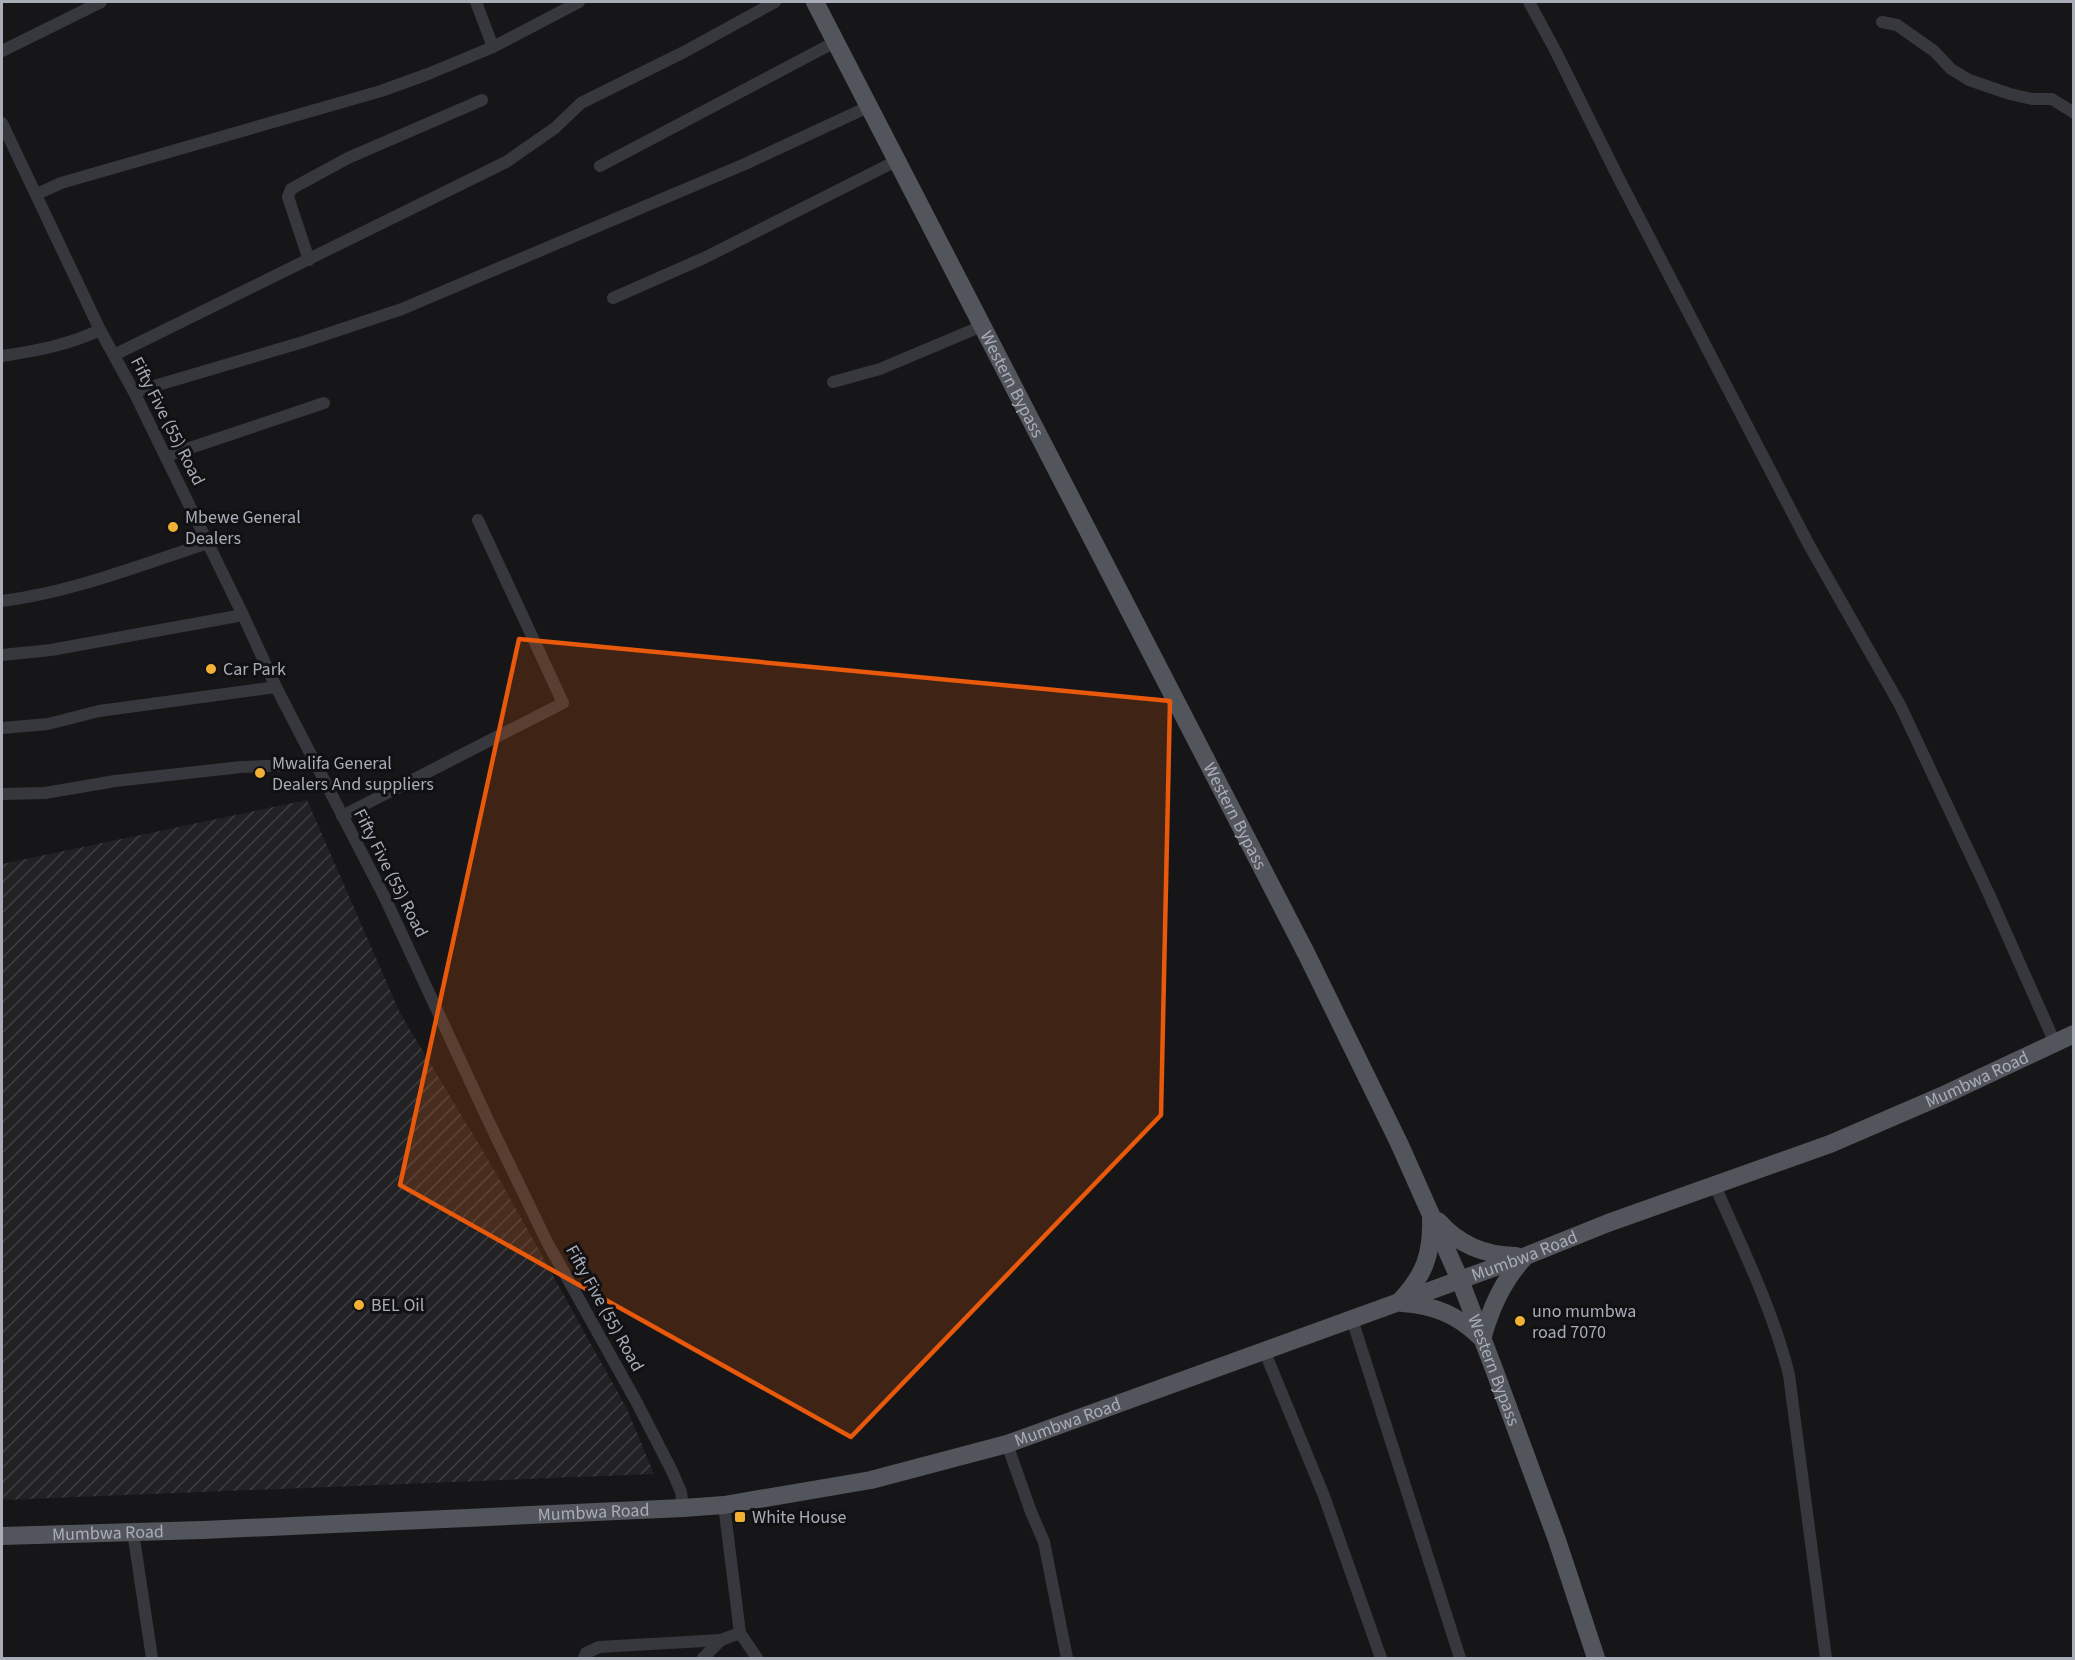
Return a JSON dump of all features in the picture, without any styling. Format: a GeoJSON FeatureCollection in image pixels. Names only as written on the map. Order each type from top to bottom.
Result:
{"type":"FeatureCollection","features":[{"type":"Feature","properties":{"kind":"main road","name":"Western Bypass"},"geometry":{"type":"LineString","coordinates":[[815,2],[1307,955],[1399,1143],[1460,1280],[1557,1540],[1596,1659]]}},
{"type":"Feature","properties":{"kind":"main road","name":"Mumbwa Road"},"geometry":{"type":"LineString","coordinates":[[2,1536],[683,1508],[724,1505],[871,1480],[1007,1444],[1526,1256],[1608,1223],[1830,1144],[1946,1094],[2073,1034]]}},
{"type":"Feature","properties":{"kind":"main road"},"geometry":{"type":"LineString","coordinates":[[1431,1212],[1449,1233],[1472,1248],[1498,1256],[1526,1256]]}},
{"type":"Feature","properties":{"kind":"main road"},"geometry":{"type":"LineString","coordinates":[[1399,1302],[1415,1285],[1426,1262],[1431,1238],[1431,1212]]}},
{"type":"Feature","properties":{"kind":"main road"},"geometry":{"type":"LineString","coordinates":[[1399,1302],[1436,1308],[1453,1315],[1482,1339],[1498,1294],[1513,1270],[1526,1256]]}},
{"type":"Feature","properties":{"kind":"street"},"geometry":{"type":"LineString","coordinates":[[2,51],[101,2]]}},
{"type":"Feature","properties":{"kind":"street"},"geometry":{"type":"LineString","coordinates":[[476,2],[493,47]]}},
{"type":"Feature","properties":{"kind":"street"},"geometry":{"type":"LineString","coordinates":[[37,194],[62,183],[381,92],[493,47],[579,2]]}},
{"type":"Feature","properties":{"kind":"street"},"geometry":{"type":"LineString","coordinates":[[114,355],[506,162],[555,128],[581,102],[684,52],[775,2]]}},
{"type":"Feature","properties":{"kind":"street"},"geometry":{"type":"LineString","coordinates":[[1529,2],[1809,545],[1900,705],[1988,892],[2055,1043]]}},
{"type":"Feature","properties":{"kind":"street"},"geometry":{"type":"LineString","coordinates":[[1882,22],[1897,25],[1934,51],[1951,69],[1969,80],[2010,94],[2032,99],[2052,99],[2073,113]]}},
{"type":"Feature","properties":{"kind":"street"},"geometry":{"type":"LineString","coordinates":[[600,165],[836,42]]}},
{"type":"Feature","properties":{"kind":"street"},"geometry":{"type":"LineString","coordinates":[[309,260],[288,198],[291,189],[348,158],[482,100]]}},
{"type":"Feature","properties":{"kind":"street"},"geometry":{"type":"LineString","coordinates":[[135,392],[303,342],[402,309],[745,165],[868,107]]}},
{"type":"Feature","properties":{"kind":"street","name":"Fifty Five (55) Road"},"geometry":{"type":"LineString","coordinates":[[2,123],[100,330],[135,392],[314,764],[385,898],[547,1242],[636,1401],[672,1471],[681,1492],[683,1508]]}},
{"type":"Feature","properties":{"kind":"street"},"geometry":{"type":"LineString","coordinates":[[613,298],[704,258],[896,161]]}},
{"type":"Feature","properties":{"kind":"street"},"geometry":{"type":"LineString","coordinates":[[832,382],[880,369],[982,327]]}},
{"type":"Feature","properties":{"kind":"street"},"geometry":{"type":"LineString","coordinates":[[2,356],[48,349],[78,341],[100,330]]}},
{"type":"Feature","properties":{"kind":"street"},"geometry":{"type":"LineString","coordinates":[[166,456],[324,403]]}},
{"type":"Feature","properties":{"kind":"street"},"geometry":{"type":"LineString","coordinates":[[342,816],[563,703],[478,520]]}},
{"type":"Feature","properties":{"kind":"street"},"geometry":{"type":"LineString","coordinates":[[2,601],[34,597],[77,586],[208,543]]}},
{"type":"Feature","properties":{"kind":"street"},"geometry":{"type":"LineString","coordinates":[[2,655],[51,650],[243,615]]}},
{"type":"Feature","properties":{"kind":"street"},"geometry":{"type":"LineString","coordinates":[[2,728],[48,724],[99,711],[276,687]]}},
{"type":"Feature","properties":{"kind":"street"},"geometry":{"type":"LineString","coordinates":[[2,794],[45,793],[115,781],[241,767],[314,764]]}},
{"type":"Feature","properties":{"kind":"street"},"geometry":{"type":"LineString","coordinates":[[1715,1186],[1773,1324],[1789,1375],[1826,1659]]}},
{"type":"Feature","properties":{"kind":"street"},"geometry":{"type":"LineString","coordinates":[[1352,1319],[1460,1659]]}},
{"type":"Feature","properties":{"kind":"street"},"geometry":{"type":"LineString","coordinates":[[1264,1350],[1324,1496],[1381,1659]]}},
{"type":"Feature","properties":{"kind":"street"},"geometry":{"type":"LineString","coordinates":[[1007,1444],[1030,1512],[1044,1542],[1067,1659]]}},
{"type":"Feature","properties":{"kind":"street"},"geometry":{"type":"LineString","coordinates":[[724,1505],[740,1633],[757,1659]]}},
{"type":"Feature","properties":{"kind":"street"},"geometry":{"type":"LineString","coordinates":[[133,1532],[152,1659]]}},
{"type":"Feature","properties":{"kind":"street"},"geometry":{"type":"LineString","coordinates":[[584,1659],[586,1653],[599,1647],[721,1640],[740,1633]]}},
{"type":"Feature","properties":{"kind":"street"},"geometry":{"type":"LineString","coordinates":[[703,1659],[721,1640]]}},
{"type":"Feature","properties":{"kind":"highlighted area"},"geometry":{"type":"Polygon","coordinates":[[[519,639],[1170,701],[1161,1115],[851,1437],[400,1185],[519,639]]]}},
{"type":"Feature","properties":{"kind":"shaded area","name":"BEL Oil"},"geometry":{"type":"Polygon","coordinates":[[[307,800],[400,1013],[496,1173],[627,1409],[654,1474],[2,1500],[2,864],[307,800]]]}},
{"type":"Feature","properties":{"kind":"place","name":"Mbewe General Dealers"},"geometry":{"type":"Point","coordinates":[173,527]}},
{"type":"Feature","properties":{"kind":"place","name":"Car Park"},"geometry":{"type":"Point","coordinates":[211,669]}},
{"type":"Feature","properties":{"kind":"place","name":"Mwalifa General Dealers And suppliers"},"geometry":{"type":"Point","coordinates":[260,773]}},
{"type":"Feature","properties":{"kind":"place","name":"BEL Oil"},"geometry":{"type":"Point","coordinates":[359,1305]}},
{"type":"Feature","properties":{"kind":"place","name":"uno mumbwa road 7070"},"geometry":{"type":"Point","coordinates":[1520,1321]}},
{"type":"Feature","properties":{"kind":"place","name":"White House"},"geometry":{"type":"Point","coordinates":[740,1517]}}]}
